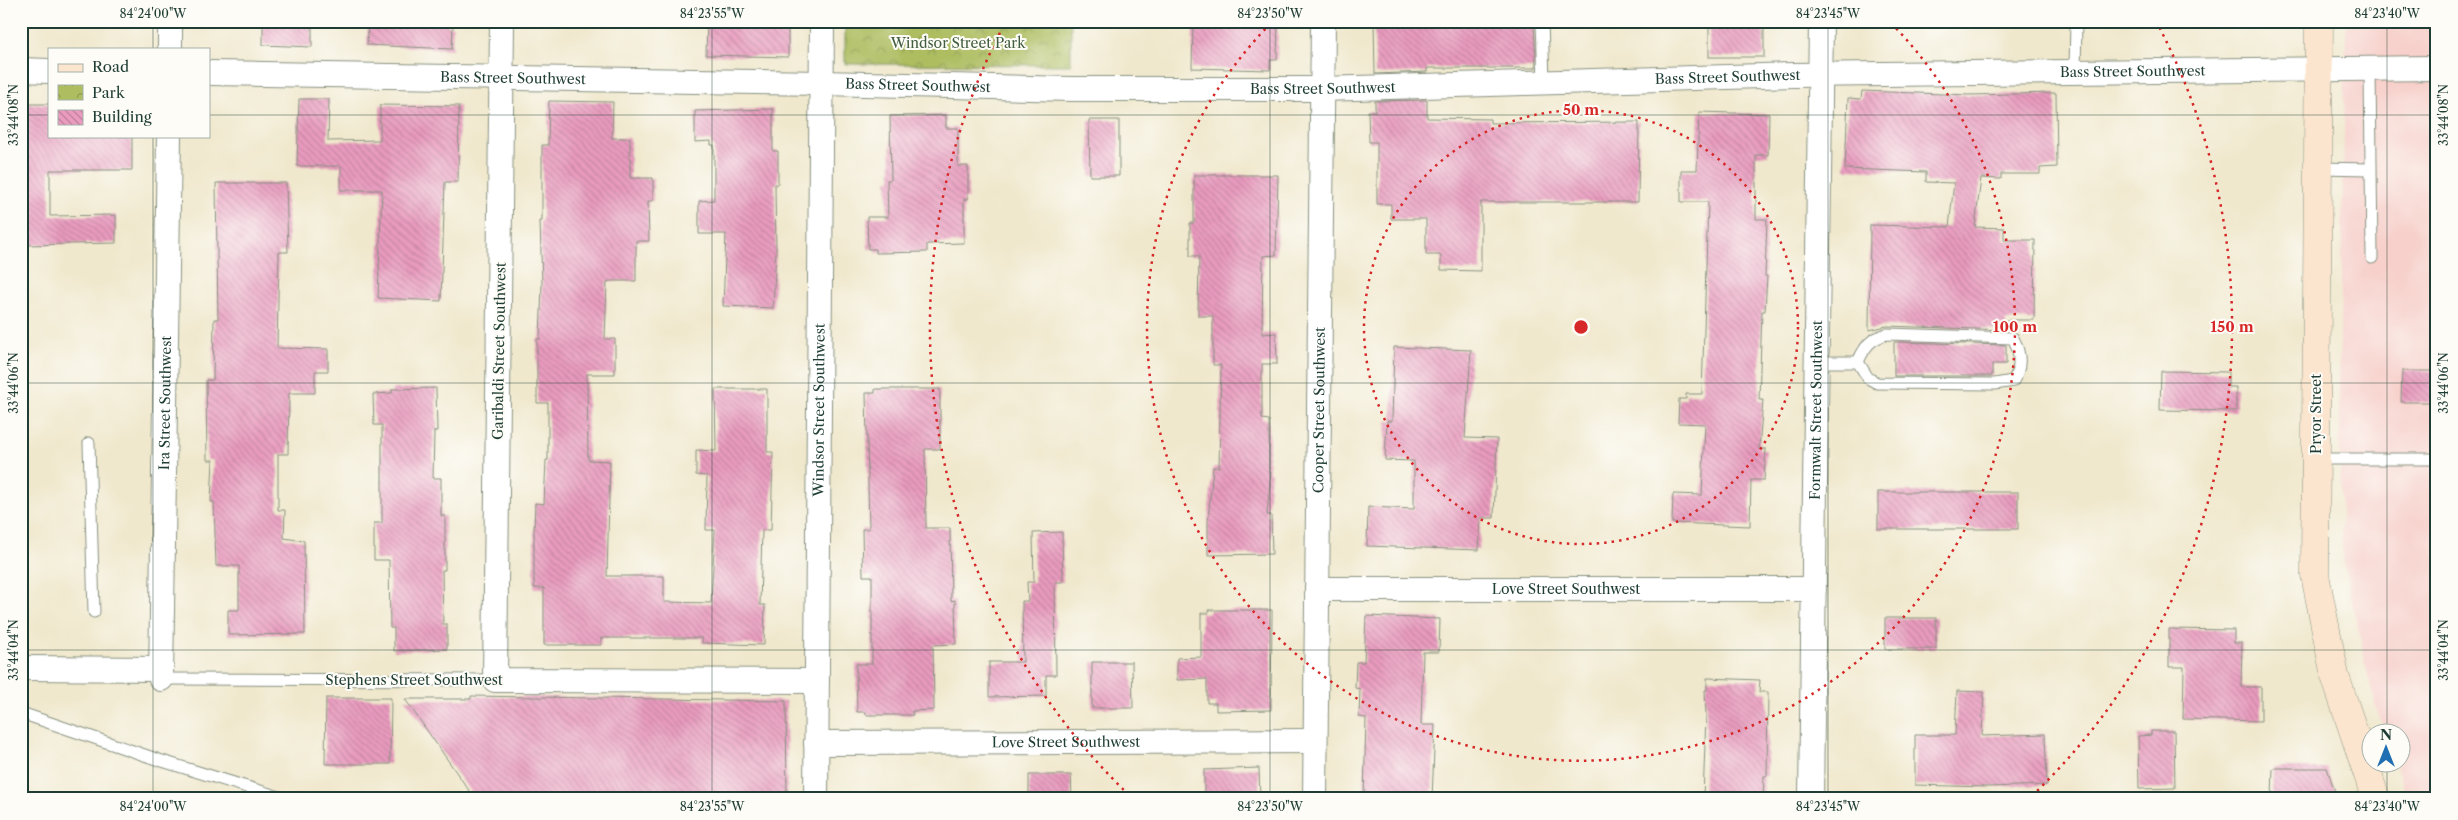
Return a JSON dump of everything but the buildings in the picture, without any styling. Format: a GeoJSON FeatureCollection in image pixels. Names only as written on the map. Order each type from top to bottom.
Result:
{"type":"FeatureCollection","features":[{"type":"Feature","properties":{"kind":"main road","name":"Pryor Street"},"geometry":{"type":"LineString","coordinates":[[2319,21],[2315,576],[2335,676],[2376,799]]}},
{"type":"Feature","properties":{"kind":"street"},"geometry":{"type":"LineString","coordinates":[[170,21],[170,48]]}},
{"type":"Feature","properties":{"kind":"street","name":"Garibaldi Street Southwest"},"geometry":{"type":"LineString","coordinates":[[495,680],[502,21]]}},
{"type":"Feature","properties":{"kind":"street","name":"Windsor Street Southwest"},"geometry":{"type":"LineString","coordinates":[[816,799],[822,21]]}},
{"type":"Feature","properties":{"kind":"street","name":"Cooper Street Southwest"},"geometry":{"type":"LineString","coordinates":[[1316,799],[1315,740],[1323,21]]}},
{"type":"Feature","properties":{"kind":"street","name":"Formwalt Street Southwest"},"geometry":{"type":"LineString","coordinates":[[1811,799],[1821,21]]}},
{"type":"Feature","properties":{"kind":"street","name":"Bass Street Southwest"},"geometry":{"type":"LineString","coordinates":[[210,73],[822,83],[1071,90],[1322,89],[1821,74],[2437,68]]}},
{"type":"Feature","properties":{"kind":"street"},"geometry":{"type":"LineString","coordinates":[[21,70],[48,71]]}},
{"type":"Feature","properties":{"kind":"street","name":"Ira Street Southwest"},"geometry":{"type":"LineString","coordinates":[[161,674],[169,138]]}},
{"type":"Feature","properties":{"kind":"street","name":"Love Street Southwest"},"geometry":{"type":"LineString","coordinates":[[1317,589],[1814,589]]}},
{"type":"Feature","properties":{"kind":"street","name":"Stephens Street Southwest"},"geometry":{"type":"LineString","coordinates":[[21,668],[161,674]]}},
{"type":"Feature","properties":{"kind":"street","name":"Stephens Street Southwest"},"geometry":{"type":"LineString","coordinates":[[495,680],[817,681]]}},
{"type":"Feature","properties":{"kind":"street","name":"Love Street Southwest"},"geometry":{"type":"LineString","coordinates":[[816,743],[1315,740]]}},
{"type":"Feature","properties":{"kind":"lane"},"geometry":{"type":"LineString","coordinates":[[1542,21],[1544,82]]}},
{"type":"Feature","properties":{"kind":"lane"},"geometry":{"type":"LineString","coordinates":[[2075,72],[2076,21]]}},
{"type":"Feature","properties":{"kind":"lane"},"geometry":{"type":"LineString","coordinates":[[2370,69],[2372,258]]}},
{"type":"Feature","properties":{"kind":"lane"},"geometry":{"type":"LineString","coordinates":[[2317,168],[2370,169]]}},
{"type":"Feature","properties":{"kind":"lane"},"geometry":{"type":"LineString","coordinates":[[1887,334],[2005,336],[2013,338],[2020,351],[2018,372],[2012,381],[1995,384],[1877,382],[1868,378],[1858,362],[1864,346],[1873,338],[1887,334]]}},
{"type":"Feature","properties":{"kind":"lane"},"geometry":{"type":"LineString","coordinates":[[1817,362],[1858,362]]}},
{"type":"Feature","properties":{"kind":"lane"},"geometry":{"type":"LineString","coordinates":[[89,443],[94,612]]}},
{"type":"Feature","properties":{"kind":"lane"},"geometry":{"type":"LineString","coordinates":[[2316,459],[2437,459]]}},
{"type":"Feature","properties":{"kind":"lane","name":"Stephens Street Southwest"},"geometry":{"type":"LineString","coordinates":[[161,674],[495,680]]}},
{"type":"Feature","properties":{"kind":"lane"},"geometry":{"type":"LineString","coordinates":[[21,713],[159,760],[286,799]]}},
{"type":"Feature","properties":{"kind":"shaded area"},"geometry":{"type":"Polygon","coordinates":[[[2346,21],[2437,21],[2437,799],[2408,799],[2398,772],[2410,772],[2410,722],[2381,722],[2373,698],[2342,554],[2339,389],[2346,21]]]}},
{"type":"Feature","properties":{"kind":"green space","name":"Windsor Street Park"},"geometry":{"type":"Polygon","coordinates":[[[845,21],[1071,21],[1071,65],[845,64],[845,21]]]}}]}
